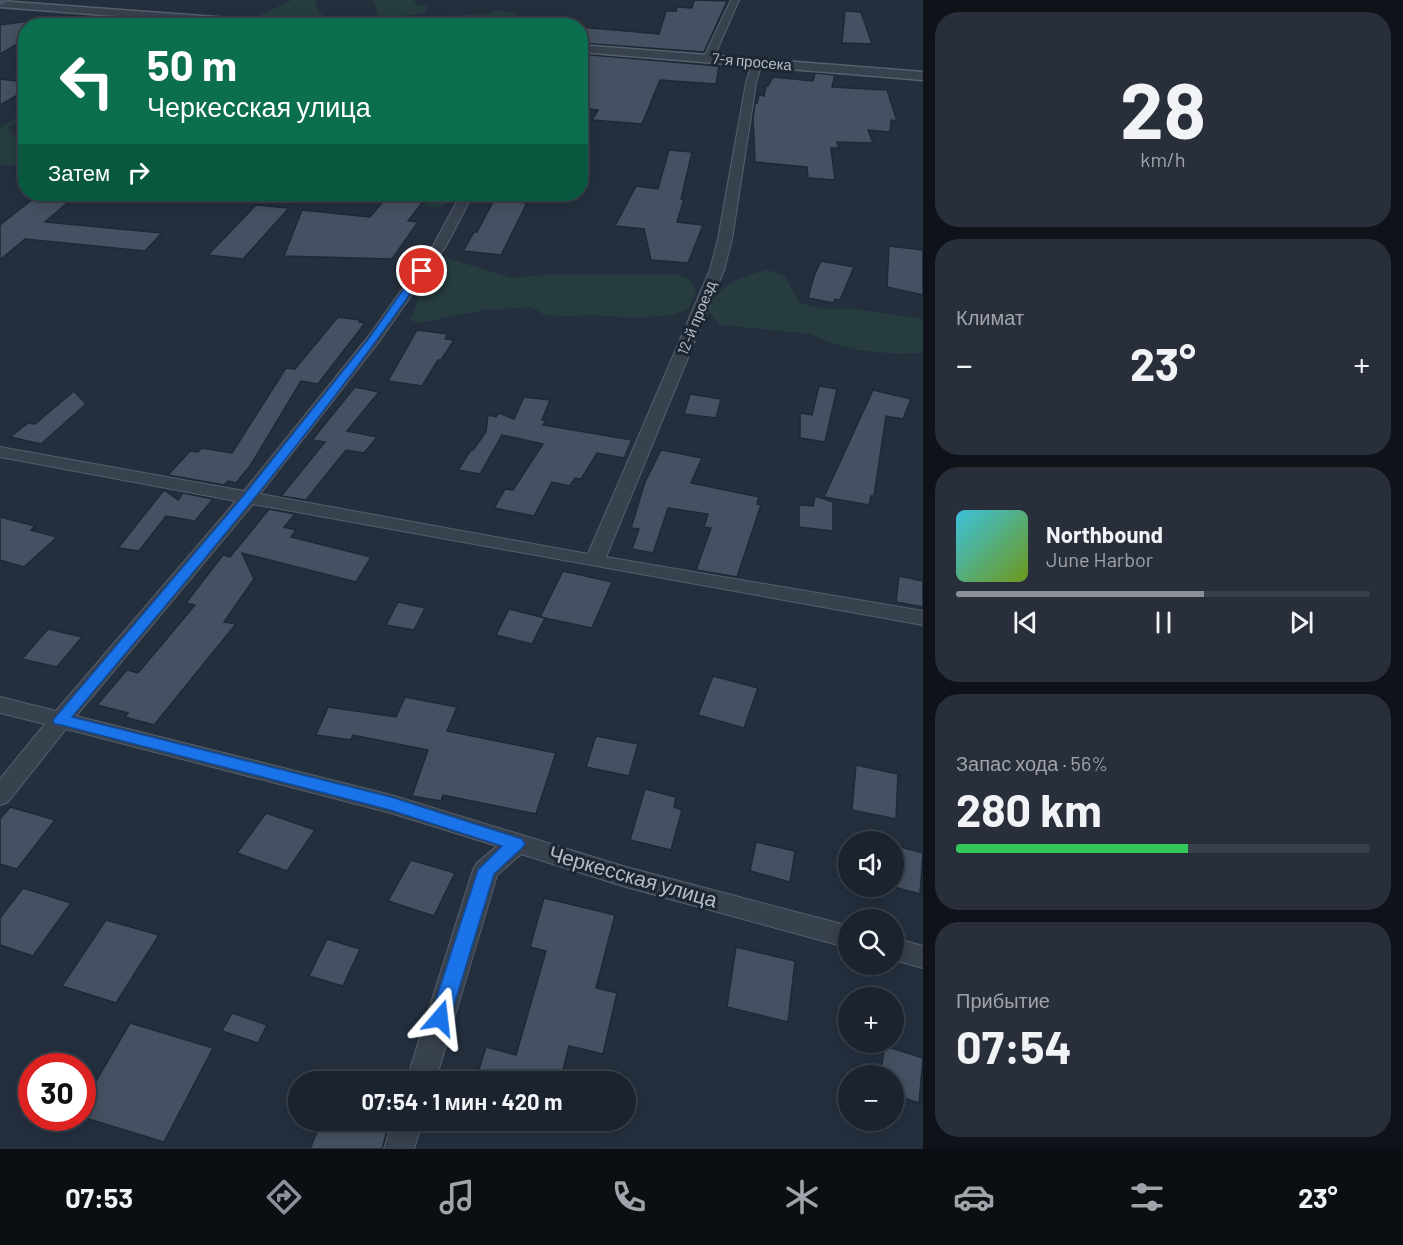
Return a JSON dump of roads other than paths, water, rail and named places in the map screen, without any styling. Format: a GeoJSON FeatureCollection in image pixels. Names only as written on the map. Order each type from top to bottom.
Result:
{"type":"FeatureCollection","features":[{"type":"Feature","properties":{"kind":"street"},"geometry":{"type":"LineString","coordinates":[[708,59],[735,0]]}},
{"type":"Feature","properties":{"kind":"street"},"geometry":{"type":"LineString","coordinates":[[1,2],[198,18]]}},
{"type":"Feature","properties":{"kind":"street","name":"7-я просека"},"geometry":{"type":"LineString","coordinates":[[588,49],[923,76]]}},
{"type":"Feature","properties":{"kind":"street","name":"12-й проезд"},"geometry":{"type":"LineString","coordinates":[[595,561],[717,270],[751,83],[758,63]]}},
{"type":"Feature","properties":{"kind":"street"},"geometry":{"type":"LineString","coordinates":[[0,796],[249,497],[373,340],[439,246],[463,201]]}},
{"type":"Feature","properties":{"kind":"street"},"geometry":{"type":"LineString","coordinates":[[0,452],[595,561],[923,618]]}},
{"type":"Feature","properties":{"kind":"street","name":"Черкесская улица"},"geometry":{"type":"LineString","coordinates":[[0,705],[391,804],[626,877],[838,934]]}},
{"type":"Feature","properties":{"kind":"street"},"geometry":{"type":"LineString","coordinates":[[423,1071],[486,870],[516,844]]}},
{"type":"Feature","properties":{"kind":"street"},"geometry":{"type":"LineString","coordinates":[[904,952],[923,957]]}},
{"type":"Feature","properties":{"kind":"street"},"geometry":{"type":"LineString","coordinates":[[399,1149],[405,1131]]}}]}
